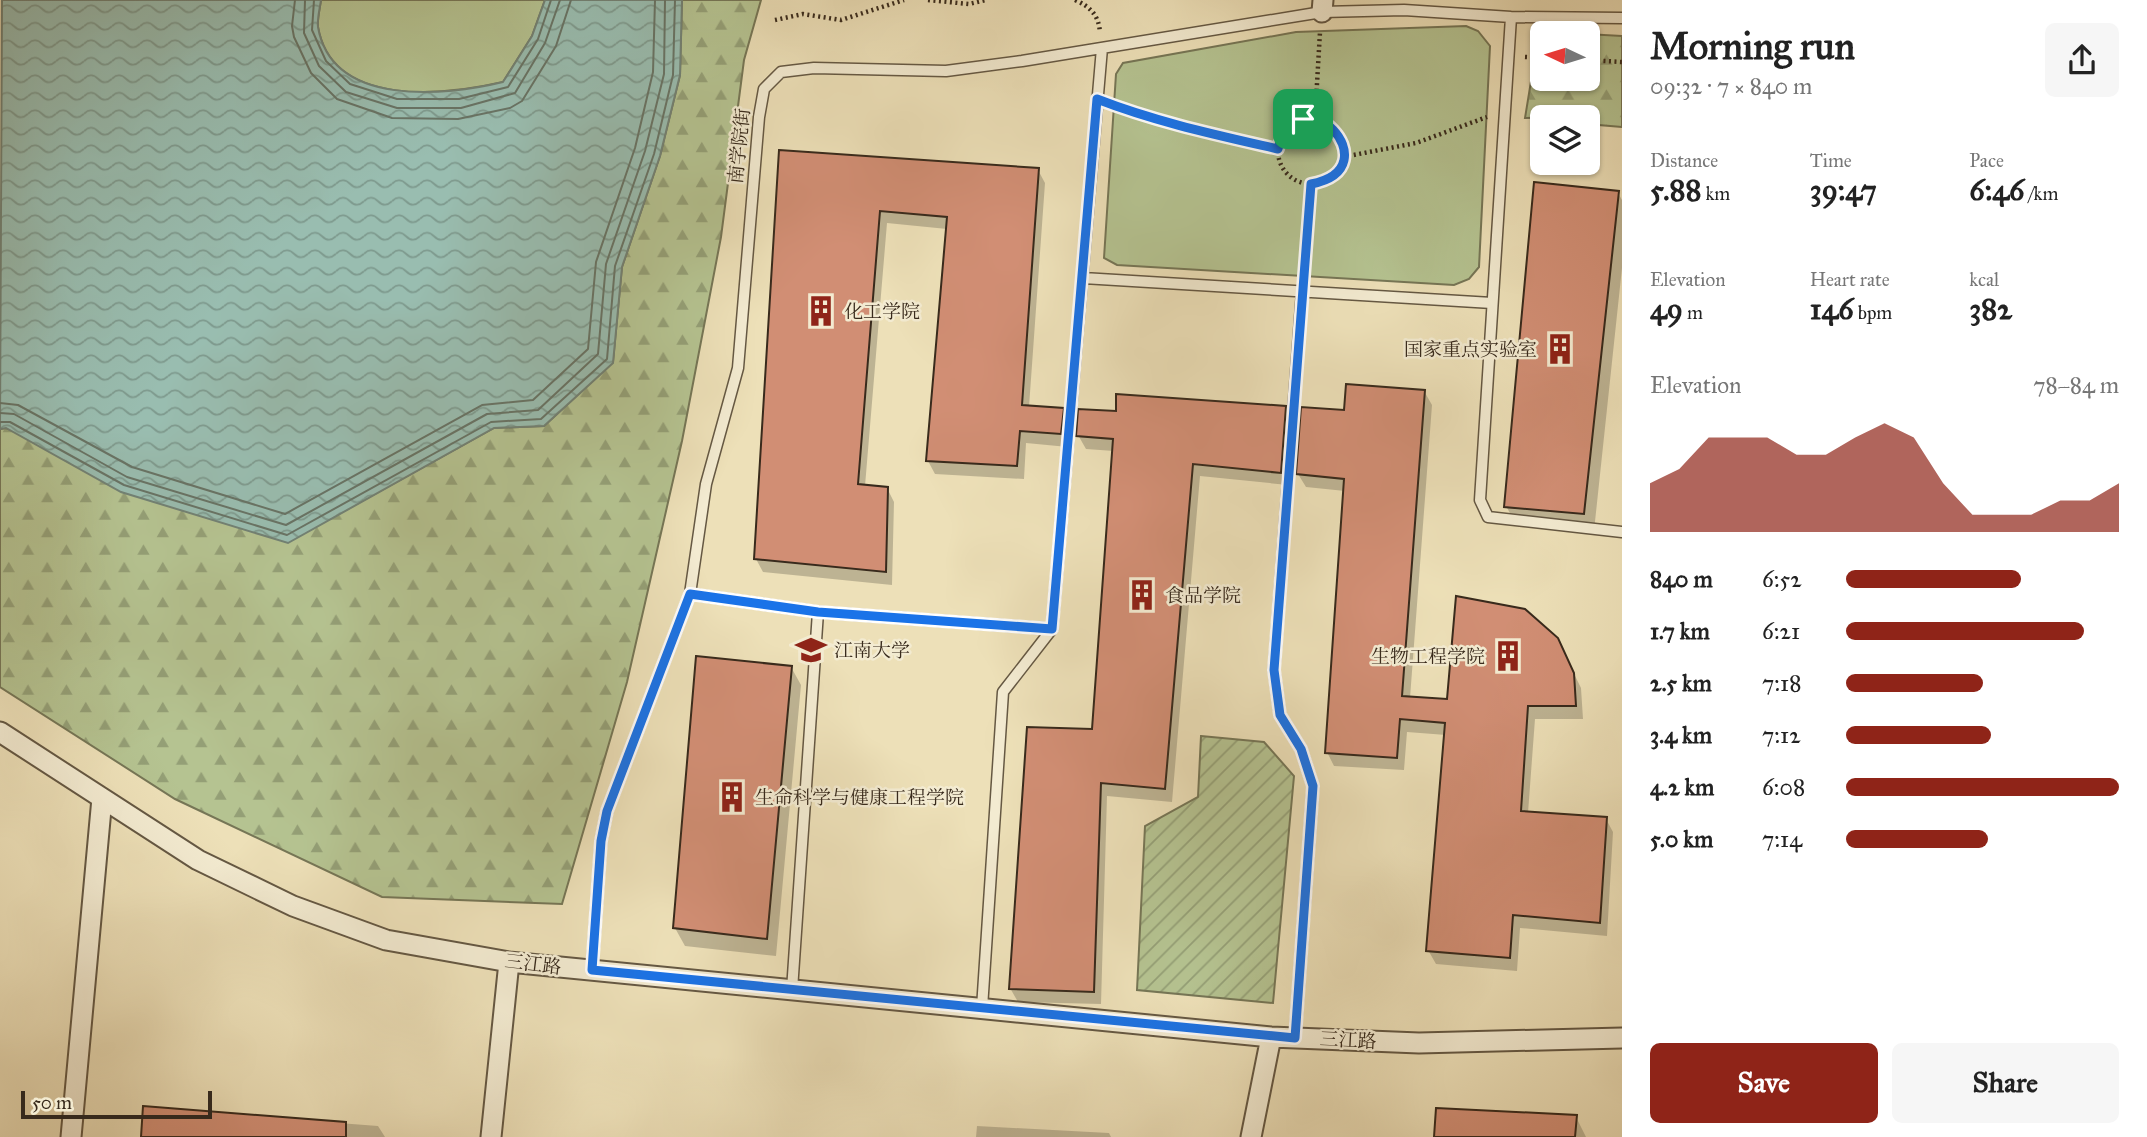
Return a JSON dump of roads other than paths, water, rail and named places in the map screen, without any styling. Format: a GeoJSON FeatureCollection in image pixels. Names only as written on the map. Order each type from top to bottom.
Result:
{"type":"FeatureCollection","features":[{"type":"Feature","properties":{"kind":"street","name":"三江路"},"geometry":{"type":"LineString","coordinates":[[0,732],[198,860],[293,906],[386,940],[509,962],[1271,1037],[1419,1043],[1622,1038]]}},
{"type":"Feature","properties":{"kind":"street"},"geometry":{"type":"LineString","coordinates":[[71,1137],[102,798]]}},
{"type":"Feature","properties":{"kind":"street"},"geometry":{"type":"LineString","coordinates":[[491,1137],[509,962]]}},
{"type":"Feature","properties":{"kind":"street"},"geometry":{"type":"LineString","coordinates":[[1251,1137],[1271,1037]]}},
{"type":"Feature","properties":{"kind":"lane","name":"南学院街"},"geometry":{"type":"LineString","coordinates":[[592,970],[601,841],[607,811],[690,594],[706,484],[738,368],[764,89],[781,72],[814,68],[946,71],[1102,48],[1322,6],[1511,17],[1622,18]]}},
{"type":"Feature","properties":{"kind":"lane"},"geometry":{"type":"LineString","coordinates":[[1511,17],[1480,500],[1488,517],[1622,532]]}},
{"type":"Feature","properties":{"kind":"lane"},"geometry":{"type":"LineString","coordinates":[[982,1008],[1003,692],[1052,629],[1102,48]]}},
{"type":"Feature","properties":{"kind":"lane"},"geometry":{"type":"LineString","coordinates":[[1083,278],[1492,303]]}},
{"type":"Feature","properties":{"kind":"lane"},"geometry":{"type":"LineString","coordinates":[[1295,1038],[1313,786],[1301,749],[1280,715],[1274,670],[1302,292]]}},
{"type":"Feature","properties":{"kind":"lane"},"geometry":{"type":"LineString","coordinates":[[690,594],[818,612],[1052,629]]}},
{"type":"Feature","properties":{"kind":"lane"},"geometry":{"type":"LineString","coordinates":[[792,990],[818,612]]}},
{"type":"Feature","properties":{"kind":"water"},"geometry":{"type":"Polygon","coordinates":[[[2,0],[321,0],[318,27],[328,53],[345,72],[368,84],[394,90],[423,92],[452,91],[503,82],[532,36],[545,0],[682,0],[680,75],[660,156],[622,267],[613,363],[544,426],[494,428],[288,543],[121,492],[6,428],[0,429],[2,0]]]}},
{"type":"Feature","properties":{"kind":"place","name":"化工学院"},"geometry":{"type":"Point","coordinates":[821,311]}},
{"type":"Feature","properties":{"kind":"place","name":"国家重点实验室"},"geometry":{"type":"Point","coordinates":[1560,349]}},
{"type":"Feature","properties":{"kind":"place","name":"食品学院"},"geometry":{"type":"Point","coordinates":[1142,595]}},
{"type":"Feature","properties":{"kind":"place","name":"江南大学"},"geometry":{"type":"Point","coordinates":[811,650]}},
{"type":"Feature","properties":{"kind":"place","name":"生物工程学院"},"geometry":{"type":"Point","coordinates":[1508,656]}},
{"type":"Feature","properties":{"kind":"place","name":"生命科学与健康工程学院"},"geometry":{"type":"Point","coordinates":[732,797]}}]}
